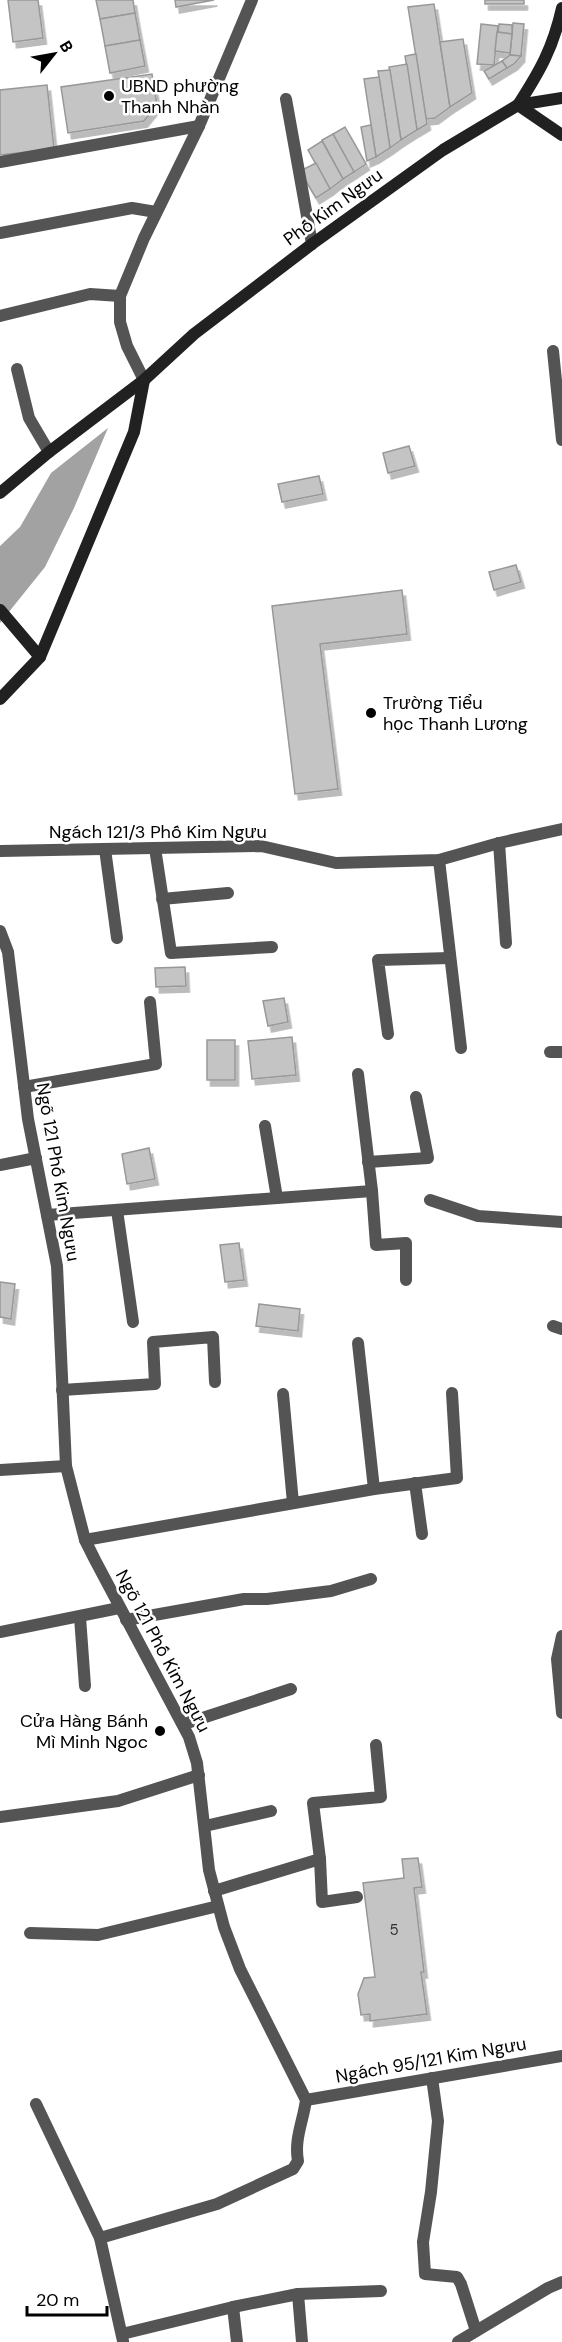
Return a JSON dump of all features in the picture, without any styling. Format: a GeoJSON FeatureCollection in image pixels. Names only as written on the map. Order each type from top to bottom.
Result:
{"type":"FeatureCollection","features":[{"type":"Feature","properties":{"kind":"main road"},"geometry":{"type":"LineString","coordinates":[[562,8],[556,35],[543,68],[518,105],[562,135]]}},
{"type":"Feature","properties":{"kind":"main road","name":"Phố Kim Ngưu"},"geometry":{"type":"LineString","coordinates":[[0,493],[49,452],[144,380],[194,334],[312,244],[443,150],[518,105],[562,98]]}},
{"type":"Feature","properties":{"kind":"main road"},"geometry":{"type":"LineString","coordinates":[[0,699],[40,657],[134,432],[144,380]]}},
{"type":"Feature","properties":{"kind":"main road"},"geometry":{"type":"LineString","coordinates":[[0,610],[40,657]]}},
{"type":"Feature","properties":{"kind":"street"},"geometry":{"type":"LineString","coordinates":[[144,380],[127,346],[120,322],[120,296],[156,212],[199,126],[252,0]]}},
{"type":"Feature","properties":{"kind":"street"},"geometry":{"type":"LineString","coordinates":[[286,99],[312,244]]}},
{"type":"Feature","properties":{"kind":"street"},"geometry":{"type":"LineString","coordinates":[[0,162],[199,126]]}},
{"type":"Feature","properties":{"kind":"street"},"geometry":{"type":"LineString","coordinates":[[0,233],[132,208],[156,212]]}},
{"type":"Feature","properties":{"kind":"street"},"geometry":{"type":"LineString","coordinates":[[0,316],[90,294],[120,296]]}},
{"type":"Feature","properties":{"kind":"street"},"geometry":{"type":"LineString","coordinates":[[553,351],[562,440]]}},
{"type":"Feature","properties":{"kind":"street"},"geometry":{"type":"LineString","coordinates":[[16,369],[30,418],[49,452]]}},
{"type":"Feature","properties":{"kind":"street","name":"Ngách 121/3 Phố Kim Ngưu"},"geometry":{"type":"LineString","coordinates":[[0,850],[261,846],[336,863],[439,860],[499,843],[562,829]]}},
{"type":"Feature","properties":{"kind":"street"},"geometry":{"type":"LineString","coordinates":[[499,843],[506,943]]}},
{"type":"Feature","properties":{"kind":"street"},"geometry":{"type":"LineString","coordinates":[[155,848],[171,952],[272,947]]}},
{"type":"Feature","properties":{"kind":"street"},"geometry":{"type":"LineString","coordinates":[[105,849],[117,938]]}},
{"type":"Feature","properties":{"kind":"street"},"geometry":{"type":"LineString","coordinates":[[439,860],[461,1048]]}},
{"type":"Feature","properties":{"kind":"street"},"geometry":{"type":"LineString","coordinates":[[162,899],[228,893]]}},
{"type":"Feature","properties":{"kind":"street","name":"Ngõ 121 Phố Kim Ngưu"},"geometry":{"type":"LineString","coordinates":[[0,931],[8,952],[24,1087],[57,1266],[66,1466],[86,1540],[119,1608],[184,1724],[192,1745],[199,1775],[209,1870],[218,1906],[240,1969],[306,2100]]}},
{"type":"Feature","properties":{"kind":"street"},"geometry":{"type":"LineString","coordinates":[[388,1034],[378,960],[450,958]]}},
{"type":"Feature","properties":{"kind":"street"},"geometry":{"type":"LineString","coordinates":[[24,1087],[156,1064],[150,1002]]}},
{"type":"Feature","properties":{"kind":"street"},"geometry":{"type":"LineString","coordinates":[[358,1074],[376,1245],[406,1243],[406,1281]]}},
{"type":"Feature","properties":{"kind":"street"},"geometry":{"type":"LineString","coordinates":[[369,1162],[428,1158],[416,1097]]}},
{"type":"Feature","properties":{"kind":"street"},"geometry":{"type":"LineString","coordinates":[[266,1125],[277,1198]]}},
{"type":"Feature","properties":{"kind":"street"},"geometry":{"type":"LineString","coordinates":[[0,1165],[36,1158]]}},
{"type":"Feature","properties":{"kind":"street"},"geometry":{"type":"LineString","coordinates":[[47,1215],[372,1191]]}},
{"type":"Feature","properties":{"kind":"street"},"geometry":{"type":"LineString","coordinates":[[430,1200],[477,1216],[562,1222]]}},
{"type":"Feature","properties":{"kind":"street"},"geometry":{"type":"LineString","coordinates":[[117,1210],[133,1322]]}},
{"type":"Feature","properties":{"kind":"street"},"geometry":{"type":"LineString","coordinates":[[62,1390],[155,1384],[153,1341],[213,1337],[215,1382]]}},
{"type":"Feature","properties":{"kind":"street"},"geometry":{"type":"LineString","coordinates":[[358,1343],[374,1489]]}},
{"type":"Feature","properties":{"kind":"street"},"geometry":{"type":"LineString","coordinates":[[86,1540],[374,1489],[457,1478],[452,1392]]}},
{"type":"Feature","properties":{"kind":"street"},"geometry":{"type":"LineString","coordinates":[[283,1394],[293,1503]]}},
{"type":"Feature","properties":{"kind":"street"},"geometry":{"type":"LineString","coordinates":[[0,1470],[66,1466]]}},
{"type":"Feature","properties":{"kind":"street"},"geometry":{"type":"LineString","coordinates":[[415,1483],[422,1534]]}},
{"type":"Feature","properties":{"kind":"street"},"geometry":{"type":"LineString","coordinates":[[126,1620],[244,1599],[267,1599],[331,1591],[371,1580]]}},
{"type":"Feature","properties":{"kind":"street"},"geometry":{"type":"LineString","coordinates":[[0,1632],[119,1608]]}},
{"type":"Feature","properties":{"kind":"street"},"geometry":{"type":"LineString","coordinates":[[80,1617],[85,1686]]}},
{"type":"Feature","properties":{"kind":"street"},"geometry":{"type":"LineString","coordinates":[[562,1636],[557,1659],[562,1713]]}},
{"type":"Feature","properties":{"kind":"street"},"geometry":{"type":"LineString","coordinates":[[184,1724],[291,1689]]}},
{"type":"Feature","properties":{"kind":"street"},"geometry":{"type":"LineString","coordinates":[[357,1897],[322,1902],[320,1859],[313,1803],[381,1797],[376,1745]]}},
{"type":"Feature","properties":{"kind":"street"},"geometry":{"type":"LineString","coordinates":[[0,1817],[118,1801],[199,1775]]}},
{"type":"Feature","properties":{"kind":"street"},"geometry":{"type":"LineString","coordinates":[[205,1826],[272,1811]]}},
{"type":"Feature","properties":{"kind":"street"},"geometry":{"type":"LineString","coordinates":[[214,1891],[320,1859]]}},
{"type":"Feature","properties":{"kind":"street"},"geometry":{"type":"LineString","coordinates":[[30,1933],[98,1935],[218,1906]]}},
{"type":"Feature","properties":{"kind":"street","name":"Ngách 95/121 Kim Ngưu"},"geometry":{"type":"LineString","coordinates":[[306,2100],[562,2056]]}},
{"type":"Feature","properties":{"kind":"street"},"geometry":{"type":"LineString","coordinates":[[432,2079],[438,2121],[423,2242],[425,2274],[457,2277],[477,2331]]}},
{"type":"Feature","properties":{"kind":"street"},"geometry":{"type":"LineString","coordinates":[[100,2238],[217,2204],[293,2169],[298,2161],[295,2147],[303,2122],[306,2100]]}},
{"type":"Feature","properties":{"kind":"street"},"geometry":{"type":"LineString","coordinates":[[36,2104],[100,2238],[122,2338],[233,2307],[298,2294],[381,2291]]}},
{"type":"Feature","properties":{"kind":"street"},"geometry":{"type":"LineString","coordinates":[[458,2342],[548,2288],[562,2283]]}},
{"type":"Feature","properties":{"kind":"street"},"geometry":{"type":"LineString","coordinates":[[298,2294],[302,2342]]}},
{"type":"Feature","properties":{"kind":"street"},"geometry":{"type":"LineString","coordinates":[[233,2307],[237,2342]]}},
{"type":"Feature","properties":{"kind":"shaded area"},"geometry":{"type":"Polygon","coordinates":[[[108,428],[74,508],[45,567],[0,623],[0,546],[20,527],[51,473],[108,428]]]}},
{"type":"Feature","properties":{"kind":"building"},"geometry":{"type":"Polygon","coordinates":[[[8,0],[38,0],[43,38],[13,42],[8,0]]]}},
{"type":"Feature","properties":{"kind":"building"},"geometry":{"type":"Polygon","coordinates":[[[96,0],[133,0],[135,13],[100,19],[96,0]]]}},
{"type":"Feature","properties":{"kind":"building"},"geometry":{"type":"Polygon","coordinates":[[[175,0],[214,0],[176,7],[175,0]]]}},
{"type":"Feature","properties":{"kind":"building"},"geometry":{"type":"Polygon","coordinates":[[[485,0],[524,0],[524,4],[485,4],[485,0]]]}},
{"type":"Feature","properties":{"kind":"building"},"geometry":{"type":"Polygon","coordinates":[[[434,4],[450,107],[435,118],[426,119],[408,7],[434,4]]]}},
{"type":"Feature","properties":{"kind":"building"},"geometry":{"type":"Polygon","coordinates":[[[135,13],[140,40],[105,46],[100,19],[135,13]]]}},
{"type":"Feature","properties":{"kind":"building"},"geometry":{"type":"Polygon","coordinates":[[[513,23],[524,24],[521,56],[510,55],[513,23]]]}},
{"type":"Feature","properties":{"kind":"building"},"geometry":{"type":"Polygon","coordinates":[[[481,24],[498,26],[494,65],[477,64],[481,24]]]}},
{"type":"Feature","properties":{"kind":"building"},"geometry":{"type":"Polygon","coordinates":[[[499,24],[512,25],[512,34],[498,32],[499,24]]]}},
{"type":"Feature","properties":{"kind":"building"},"geometry":{"type":"Polygon","coordinates":[[[497,32],[512,34],[510,53],[495,51],[497,32]]]}},
{"type":"Feature","properties":{"kind":"building"},"geometry":{"type":"Polygon","coordinates":[[[463,39],[472,93],[450,107],[440,42],[463,39]]]}},
{"type":"Feature","properties":{"kind":"building"},"geometry":{"type":"Polygon","coordinates":[[[140,40],[145,66],[110,73],[105,46],[140,40]]]}},
{"type":"Feature","properties":{"kind":"building"},"geometry":{"type":"Polygon","coordinates":[[[416,54],[427,124],[417,130],[405,56],[416,54]]]}},
{"type":"Feature","properties":{"kind":"building"},"geometry":{"type":"Polygon","coordinates":[[[510,55],[521,56],[507,68],[502,61],[510,55]]]}},
{"type":"Feature","properties":{"kind":"building"},"geometry":{"type":"Polygon","coordinates":[[[502,61],[507,68],[489,79],[484,71],[502,61]]]}},
{"type":"Feature","properties":{"kind":"building"},"geometry":{"type":"Polygon","coordinates":[[[407,64],[417,130],[401,140],[389,67],[407,64]]]}},
{"type":"Feature","properties":{"kind":"building"},"geometry":{"type":"Polygon","coordinates":[[[390,70],[401,140],[390,148],[378,71],[390,70]]]}},
{"type":"Feature","properties":{"kind":"building","name":"UBND phường Thanh Nhàn"},"geometry":{"type":"Polygon","coordinates":[[[152,74],[157,105],[144,121],[68,133],[61,87],[152,74]]]}},
{"type":"Feature","properties":{"kind":"building"},"geometry":{"type":"Polygon","coordinates":[[[379,77],[390,148],[376,157],[364,79],[379,77]]]}},
{"type":"Feature","properties":{"kind":"building"},"geometry":{"type":"Polygon","coordinates":[[[47,85],[54,149],[0,155],[0,90],[47,85]]]}},
{"type":"Feature","properties":{"kind":"building"},"geometry":{"type":"Polygon","coordinates":[[[371,125],[376,157],[367,161],[361,127],[371,125]]]}},
{"type":"Feature","properties":{"kind":"building"},"geometry":{"type":"Polygon","coordinates":[[[345,127],[366,164],[354,172],[333,134],[345,127]]]}},
{"type":"Feature","properties":{"kind":"building"},"geometry":{"type":"Polygon","coordinates":[[[333,134],[354,172],[343,179],[322,140],[333,134]]]}},
{"type":"Feature","properties":{"kind":"building"},"geometry":{"type":"Polygon","coordinates":[[[322,141],[343,179],[330,189],[308,150],[322,141]]]}},
{"type":"Feature","properties":{"kind":"building"},"geometry":{"type":"Polygon","coordinates":[[[316,163],[330,189],[316,198],[300,171],[316,163]]]}},
{"type":"Feature","properties":{"kind":"building"},"geometry":{"type":"Polygon","coordinates":[[[409,446],[415,466],[388,473],[383,453],[409,446]]]}},
{"type":"Feature","properties":{"kind":"building"},"geometry":{"type":"Polygon","coordinates":[[[319,476],[323,494],[282,502],[278,484],[319,476]]]}},
{"type":"Feature","properties":{"kind":"building"},"geometry":{"type":"Polygon","coordinates":[[[516,565],[521,582],[494,590],[489,572],[516,565]]]}},
{"type":"Feature","properties":{"kind":"building"},"geometry":{"type":"Polygon","coordinates":[[[402,590],[407,634],[320,644],[338,789],[295,794],[272,606],[402,590]]]}},
{"type":"Feature","properties":{"kind":"building"},"geometry":{"type":"Polygon","coordinates":[[[185,967],[186,986],[156,987],[155,968],[185,967]]]}},
{"type":"Feature","properties":{"kind":"building"},"geometry":{"type":"Polygon","coordinates":[[[284,998],[288,1022],[268,1026],[263,1001],[284,998]]]}},
{"type":"Feature","properties":{"kind":"building"},"geometry":{"type":"Polygon","coordinates":[[[292,1037],[296,1075],[252,1079],[248,1041],[292,1037]]]}},
{"type":"Feature","properties":{"kind":"building"},"geometry":{"type":"Polygon","coordinates":[[[207,1040],[235,1040],[235,1080],[207,1080],[207,1040]]]}},
{"type":"Feature","properties":{"kind":"building"},"geometry":{"type":"Polygon","coordinates":[[[149,1148],[155,1179],[127,1184],[122,1154],[149,1148]]]}},
{"type":"Feature","properties":{"kind":"building"},"geometry":{"type":"Polygon","coordinates":[[[239,1243],[244,1280],[225,1282],[220,1245],[239,1243]]]}},
{"type":"Feature","properties":{"kind":"building"},"geometry":{"type":"Polygon","coordinates":[[[0,1282],[15,1284],[11,1319],[0,1317],[0,1282]]]}},
{"type":"Feature","properties":{"kind":"building"},"geometry":{"type":"Polygon","coordinates":[[[259,1304],[300,1309],[298,1331],[256,1326],[259,1304]]]}},
{"type":"Feature","properties":{"kind":"building"},"geometry":{"type":"Polygon","coordinates":[[[418,1858],[422,1887],[414,1888],[427,2014],[370,2021],[370,2014],[361,2015],[358,1994],[364,1978],[375,1977],[363,1883],[404,1878],[402,1859],[418,1858]]]}},
{"type":"Feature","properties":{"kind":"place","name":"UBND phường Thanh Nhàn"},"geometry":{"type":"Point","coordinates":[109,96]}},
{"type":"Feature","properties":{"kind":"place","name":"Trường Tiểu học Thanh Lương"},"geometry":{"type":"Point","coordinates":[371,713]}},
{"type":"Feature","properties":{"kind":"place","name":"Cửa Hàng Bánh Mì Minh Ngoc"},"geometry":{"type":"Point","coordinates":[160,1731]}}]}
